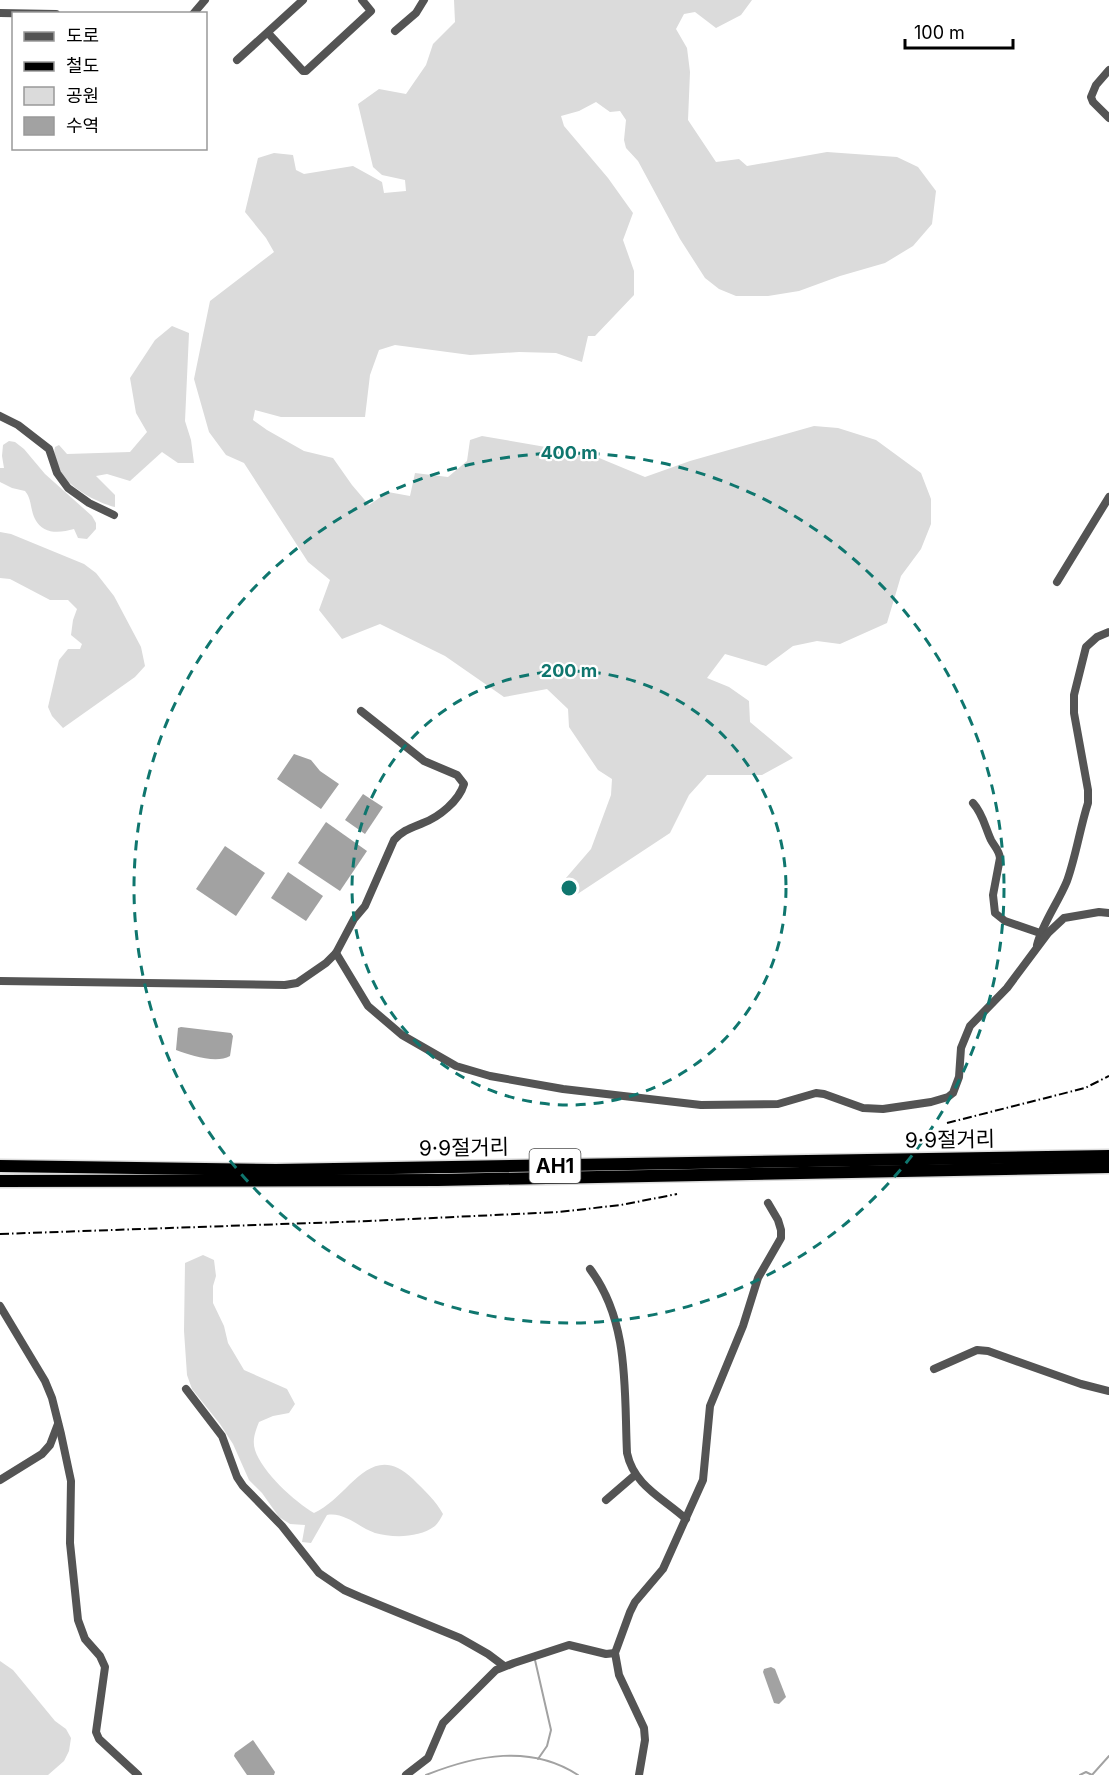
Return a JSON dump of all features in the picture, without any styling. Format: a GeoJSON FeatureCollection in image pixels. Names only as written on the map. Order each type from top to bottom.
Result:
{"type":"FeatureCollection","features":[{"type":"Feature","properties":{"kind":"highway","name":"9·9절거리"},"geometry":{"type":"LineString","coordinates":[[0,1166],[288,1170],[1109,1156]]}},
{"type":"Feature","properties":{"kind":"highway","name":"9·9절거리"},"geometry":{"type":"LineString","coordinates":[[0,1181],[438,1180],[1109,1167]]}},
{"type":"Feature","properties":{"kind":"street"},"geometry":{"type":"LineString","coordinates":[[195,12],[205,0]]}},
{"type":"Feature","properties":{"kind":"street"},"geometry":{"type":"LineString","coordinates":[[237,60],[303,0]]}},
{"type":"Feature","properties":{"kind":"street"},"geometry":{"type":"LineString","coordinates":[[268,33],[303,71],[306,71],[370,11],[362,0]]}},
{"type":"Feature","properties":{"kind":"street"},"geometry":{"type":"LineString","coordinates":[[395,31],[416,13],[424,0]]}},
{"type":"Feature","properties":{"kind":"street"},"geometry":{"type":"LineString","coordinates":[[1109,70],[1096,85],[1091,97],[1109,118]]}},
{"type":"Feature","properties":{"kind":"street"},"geometry":{"type":"LineString","coordinates":[[0,416],[18,425],[49,449],[57,473],[68,488],[89,503],[114,515]]}},
{"type":"Feature","properties":{"kind":"street"},"geometry":{"type":"LineString","coordinates":[[1057,582],[1109,497]]}},
{"type":"Feature","properties":{"kind":"street"},"geometry":{"type":"LineString","coordinates":[[1036,948],[1040,933],[1068,879],[1088,803],[1088,790],[1074,713],[1074,695],[1083,654],[1091,641],[1109,632]]}},
{"type":"Feature","properties":{"kind":"street"},"geometry":{"type":"LineString","coordinates":[[0,981],[285,986],[297,982],[326,963],[336,953],[354,919],[365,906],[394,840],[400,833],[436,817],[455,800],[464,784],[457,776],[424,761],[361,711]]}},
{"type":"Feature","properties":{"kind":"street"},"geometry":{"type":"LineString","coordinates":[[973,803],[979,810],[991,842],[999,852],[1000,858],[993,896],[995,913],[1005,921],[1040,933]]}},
{"type":"Feature","properties":{"kind":"street"},"geometry":{"type":"LineString","coordinates":[[336,953],[368,1006],[402,1035],[456,1066],[490,1076],[563,1089],[701,1105],[778,1104],[816,1093],[863,1108],[883,1109],[931,1102],[948,1097],[953,1093],[959,1077],[961,1048],[970,1026],[1007,988],[1048,933],[1064,918],[1099,912],[1109,913]]}},
{"type":"Feature","properties":{"kind":"street"},"geometry":{"type":"LineString","coordinates":[[639,1775],[645,1740],[644,1728],[619,1675],[615,1653],[635,1602],[663,1569],[703,1480],[710,1406],[743,1326],[758,1278],[781,1238],[778,1220],[768,1203]]}},
{"type":"Feature","properties":{"kind":"street"},"geometry":{"type":"LineString","coordinates":[[590,1269],[606,1293],[620,1333],[624,1369],[627,1453],[630,1465],[635,1475],[650,1492],[672,1506],[686,1519]]}},
{"type":"Feature","properties":{"kind":"street"},"geometry":{"type":"LineString","coordinates":[[0,1306],[45,1381],[52,1398],[71,1480],[70,1543],[78,1620],[85,1639],[100,1656],[105,1667],[96,1732],[99,1739],[138,1775]]}},
{"type":"Feature","properties":{"kind":"street"},"geometry":{"type":"LineString","coordinates":[[934,1369],[977,1350],[988,1351],[1109,1391]]}},
{"type":"Feature","properties":{"kind":"street"},"geometry":{"type":"LineString","coordinates":[[186,1389],[222,1436],[237,1477],[243,1486],[282,1526],[319,1573],[344,1590],[460,1638],[504,1666]]}},
{"type":"Feature","properties":{"kind":"street"},"geometry":{"type":"LineString","coordinates":[[0,1480],[42,1454],[50,1445],[58,1423]]}},
{"type":"Feature","properties":{"kind":"street"},"geometry":{"type":"LineString","coordinates":[[606,1500],[635,1475]]}},
{"type":"Feature","properties":{"kind":"street"},"geometry":{"type":"LineString","coordinates":[[406,1775],[428,1758],[443,1723],[496,1670],[569,1645],[606,1654],[615,1653]]}},
{"type":"Feature","properties":{"kind":"green space"},"geometry":{"type":"Polygon","coordinates":[[[454,0],[752,0],[741,15],[716,28],[695,12],[684,14],[676,29],[687,48],[690,72],[688,120],[716,162],[739,159],[747,166],[827,152],[897,157],[918,167],[936,191],[932,224],[913,246],[885,263],[799,291],[768,296],[736,296],[719,289],[705,278],[680,239],[638,161],[626,148],[624,140],[626,120],[620,111],[610,112],[596,102],[579,111],[561,116],[564,126],[608,178],[633,213],[623,240],[634,271],[634,295],[595,336],[588,336],[582,362],[556,353],[519,352],[470,355],[395,345],[379,350],[370,375],[365,417],[281,417],[255,410],[253,420],[267,430],[304,451],[333,458],[369,505],[388,492],[410,496],[415,473],[448,477],[467,461],[470,440],[482,436],[592,455],[645,477],[690,461],[814,426],[838,428],[876,440],[921,473],[931,499],[931,524],[921,549],[901,576],[887,623],[840,644],[817,641],[793,646],[766,666],[725,654],[707,678],[729,687],[749,701],[750,722],[793,758],[762,775],[707,775],[689,795],[670,833],[576,895],[566,878],[591,849],[611,795],[612,779],[598,770],[569,727],[568,709],[547,689],[504,697],[445,656],[380,624],[342,639],[319,610],[330,580],[308,562],[244,463],[226,455],[209,432],[194,379],[210,301],[274,252],[245,212],[258,158],[274,153],[293,155],[296,170],[304,174],[353,166],[382,182],[384,193],[406,191],[405,180],[382,175],[373,167],[358,104],[379,89],[406,94],[426,65],[433,44],[455,22],[454,0]]]}},
{"type":"Feature","properties":{"kind":"green space"},"geometry":{"type":"Polygon","coordinates":[[[172,326],[189,333],[185,421],[191,440],[194,463],[178,463],[162,452],[130,481],[107,474],[96,476],[115,495],[115,507],[105,504],[73,486],[65,478],[58,468],[55,447],[59,445],[67,454],[130,452],[147,432],[136,413],[130,378],[155,340],[172,326]]]}},
{"type":"Feature","properties":{"kind":"green space"},"geometry":{"type":"Polygon","coordinates":[[[9,441],[15,442],[24,449],[45,474],[92,516],[96,529],[87,539],[78,538],[74,529],[52,532],[42,528],[35,519],[25,491],[0,482],[0,468],[4,468],[3,445],[9,441]]]}},
{"type":"Feature","properties":{"kind":"green space"},"geometry":{"type":"Polygon","coordinates":[[[0,532],[11,534],[84,564],[96,573],[114,596],[141,647],[145,666],[135,677],[63,728],[52,716],[48,707],[59,660],[68,649],[80,649],[82,644],[71,635],[77,609],[68,600],[50,600],[10,579],[0,578],[0,532]]]}},
{"type":"Feature","properties":{"kind":"green space"},"geometry":{"type":"Polygon","coordinates":[[[203,1255],[214,1260],[216,1276],[213,1286],[213,1303],[224,1326],[228,1343],[244,1370],[287,1389],[295,1404],[289,1413],[259,1422],[254,1446],[264,1468],[289,1494],[314,1513],[372,1468],[384,1465],[398,1468],[413,1479],[440,1509],[443,1514],[435,1526],[414,1535],[390,1536],[375,1533],[340,1516],[327,1515],[311,1543],[302,1542],[305,1525],[290,1524],[279,1517],[262,1493],[249,1480],[233,1444],[192,1389],[187,1375],[184,1331],[185,1263],[203,1255]]]}},
{"type":"Feature","properties":{"kind":"green space"},"geometry":{"type":"Polygon","coordinates":[[[0,1661],[13,1670],[55,1721],[66,1729],[71,1738],[69,1751],[64,1761],[48,1775],[0,1775],[0,1661]]]}},
{"type":"Feature","properties":{"kind":"water"},"geometry":{"type":"Polygon","coordinates":[[[294,754],[311,760],[320,771],[339,784],[321,809],[277,779],[294,754]]]}},
{"type":"Feature","properties":{"kind":"water"},"geometry":{"type":"Polygon","coordinates":[[[363,794],[383,807],[365,834],[345,820],[363,794]]]}},
{"type":"Feature","properties":{"kind":"water"},"geometry":{"type":"Polygon","coordinates":[[[326,822],[367,851],[340,891],[298,863],[326,822]]]}},
{"type":"Feature","properties":{"kind":"water"},"geometry":{"type":"Polygon","coordinates":[[[225,846],[265,873],[236,916],[196,889],[225,846]]]}},
{"type":"Feature","properties":{"kind":"water"},"geometry":{"type":"Polygon","coordinates":[[[288,872],[323,896],[306,921],[271,898],[288,872]]]}},
{"type":"Feature","properties":{"kind":"water"},"geometry":{"type":"Polygon","coordinates":[[[178,1028],[231,1033],[233,1036],[230,1056],[210,1059],[176,1050],[178,1028]]]}},
{"type":"Feature","properties":{"kind":"water"},"geometry":{"type":"Polygon","coordinates":[[[771,1667],[775,1669],[786,1697],[779,1704],[774,1703],[763,1672],[764,1669],[771,1667]]]}},
{"type":"Feature","properties":{"kind":"water"},"geometry":{"type":"Polygon","coordinates":[[[253,1740],[275,1772],[274,1775],[247,1775],[234,1756],[253,1740]]]}},
{"type":"Feature","properties":{"kind":"waterway"},"geometry":{"type":"LineString","coordinates":[[535,1660],[551,1730],[547,1746],[538,1759]]}},
{"type":"Feature","properties":{"kind":"waterway"},"geometry":{"type":"LineString","coordinates":[[426,1775],[464,1762],[503,1756],[541,1759],[560,1765],[578,1775]]}},
{"type":"Feature","properties":{"kind":"waterway"},"geometry":{"type":"LineString","coordinates":[[1080,1775],[1086,1772],[1092,1775],[1109,1756]]}},
{"type":"Feature","properties":{"kind":"railway"},"geometry":{"type":"LineString","coordinates":[[947,1123],[1085,1088],[1109,1076]]}},
{"type":"Feature","properties":{"kind":"railway"},"geometry":{"type":"LineString","coordinates":[[0,1234],[559,1212],[621,1205],[677,1194]]}}]}
